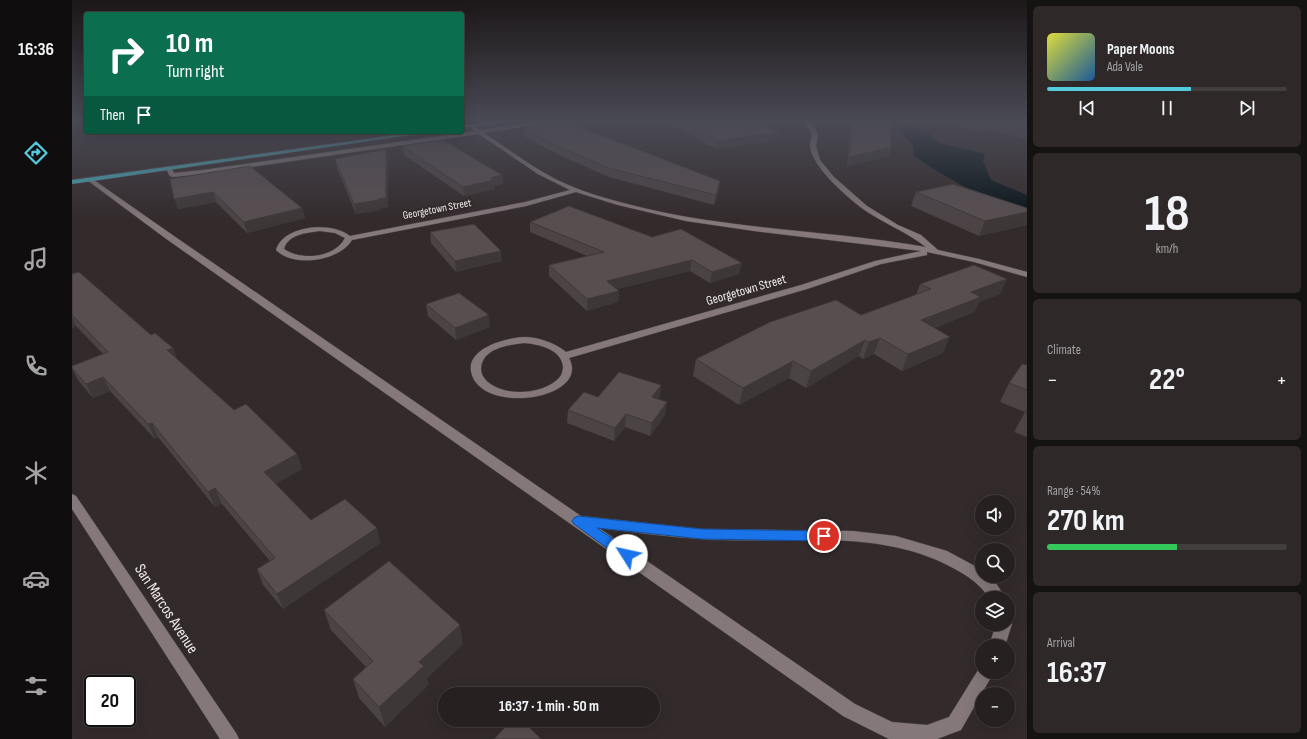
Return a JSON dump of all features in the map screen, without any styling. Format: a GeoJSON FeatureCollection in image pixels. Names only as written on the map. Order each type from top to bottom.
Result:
{"type":"FeatureCollection","features":[{"type":"Feature","properties":{"kind":"main road"},"geometry":{"type":"LineString","coordinates":[[72,182],[266,154]]}},
{"type":"Feature","properties":{"kind":"street"},"geometry":{"type":"LineString","coordinates":[[169,168],[172,175],[188,174],[323,154]]}},
{"type":"Feature","properties":{"kind":"street","name":"Georgetown Street"},"geometry":{"type":"LineString","coordinates":[[512,154],[529,166],[577,190],[632,207],[699,222],[890,244],[936,251],[997,265],[1027,275]]}},
{"type":"Feature","properties":{"kind":"street","name":"Georgetown Street"},"geometry":{"type":"LineString","coordinates":[[815,154],[817,160],[832,178],[865,207],[896,226],[918,237],[936,251]]}},
{"type":"Feature","properties":{"kind":"street"},"geometry":{"type":"LineString","coordinates":[[89,179],[168,236],[849,710],[891,731],[927,734],[955,724],[982,679]]}},
{"type":"Feature","properties":{"kind":"street","name":"Georgetown Street"},"geometry":{"type":"LineString","coordinates":[[349,238],[526,204],[577,190]]}},
{"type":"Feature","properties":{"kind":"street"},"geometry":{"type":"LineString","coordinates":[[309,230],[337,230],[344,233],[349,238],[348,243],[341,250],[317,257],[292,257],[284,254],[280,250],[281,245],[286,239],[309,230]]}},
{"type":"Feature","properties":{"kind":"street","name":"Georgetown Street"},"geometry":{"type":"LineString","coordinates":[[564,356],[806,286],[883,260],[936,251]]}},
{"type":"Feature","properties":{"kind":"street"},"geometry":{"type":"LineString","coordinates":[[524,340],[539,342],[552,346],[564,356],[569,365],[568,373],[562,382],[549,390],[534,394],[521,395],[492,389],[480,380],[476,374],[476,364],[482,354],[492,347],[508,342],[524,340]]}},
{"type":"Feature","properties":{"kind":"street","name":"San Marcos Avenue"},"geometry":{"type":"LineString","coordinates":[[72,499],[230,739]]}},
{"type":"Feature","properties":{"kind":"street"},"geometry":{"type":"LineString","coordinates":[[578,521],[702,534],[853,536],[896,541],[942,555],[968,569],[989,585],[993,591]]}},
{"type":"Feature","properties":{"kind":"shaded area"},"geometry":{"type":"Polygon","coordinates":[[[914,154],[985,154],[983,161],[991,180],[1027,195],[1027,212],[983,197],[940,173],[914,154]]]}},
{"type":"Feature","properties":{"kind":"building"},"geometry":{"type":"Polygon","coordinates":[[[358,154],[386,154],[386,198],[354,204],[335,159],[358,154]]]}},
{"type":"Feature","properties":{"kind":"building"},"geometry":{"type":"Polygon","coordinates":[[[415,154],[467,154],[502,175],[490,178],[494,180],[463,187],[415,154]]]}},
{"type":"Feature","properties":{"kind":"building"},"geometry":{"type":"Polygon","coordinates":[[[577,154],[651,154],[720,181],[716,195],[609,168],[577,154]]]}},
{"type":"Feature","properties":{"kind":"building"},"geometry":{"type":"Polygon","coordinates":[[[849,154],[860,154],[849,157],[849,154]]]}},
{"type":"Feature","properties":{"kind":"building"},"geometry":{"type":"Polygon","coordinates":[[[250,166],[302,208],[244,222],[213,192],[174,199],[170,179],[250,166]]]}},
{"type":"Feature","properties":{"kind":"building"},"geometry":{"type":"Polygon","coordinates":[[[953,184],[1027,208],[1027,212],[985,221],[916,192],[953,184]]]}},
{"type":"Feature","properties":{"kind":"building"},"geometry":{"type":"Polygon","coordinates":[[[569,206],[652,237],[681,229],[742,263],[712,272],[692,260],[607,281],[619,291],[587,299],[549,265],[604,252],[530,222],[569,206]]]}},
{"type":"Feature","properties":{"kind":"building"},"geometry":{"type":"Polygon","coordinates":[[[474,224],[501,251],[455,261],[430,232],[474,224]]]}},
{"type":"Feature","properties":{"kind":"building"},"geometry":{"type":"Polygon","coordinates":[[[974,265],[1007,279],[971,292],[981,297],[921,320],[950,337],[908,354],[880,338],[869,342],[865,340],[811,371],[793,361],[743,388],[696,359],[770,322],[836,300],[861,315],[931,289],[920,284],[974,265]]]}},
{"type":"Feature","properties":{"kind":"building"},"geometry":{"type":"Polygon","coordinates":[[[79,272],[151,335],[155,333],[173,348],[167,350],[234,410],[246,404],[297,454],[264,472],[311,520],[345,499],[377,528],[277,594],[257,569],[275,558],[215,488],[208,492],[152,423],[148,424],[103,377],[86,384],[72,368],[72,366],[108,352],[72,315],[72,274],[79,272]]]}},
{"type":"Feature","properties":{"kind":"building"},"geometry":{"type":"Polygon","coordinates":[[[459,293],[489,315],[455,328],[426,304],[459,293]]]}},
{"type":"Feature","properties":{"kind":"building"},"geometry":{"type":"Polygon","coordinates":[[[1022,364],[1027,365],[1027,390],[1009,383],[1022,364]]]}},
{"type":"Feature","properties":{"kind":"building"},"geometry":{"type":"Polygon","coordinates":[[[619,372],[661,385],[652,397],[667,402],[652,423],[626,414],[615,428],[568,410],[584,392],[598,397],[619,372]]]}},
{"type":"Feature","properties":{"kind":"building"},"geometry":{"type":"Polygon","coordinates":[[[389,561],[460,625],[419,662],[424,666],[379,707],[353,679],[373,661],[324,610],[389,561]]]}},
{"type":"Feature","properties":{"kind":"building"},"geometry":{"type":"Polygon","coordinates":[[[505,727],[529,727],[541,739],[494,739],[505,727]]]}},
{"type":"Feature","properties":{"kind":"route"},"geometry":{"type":"LineString","coordinates":[[627,555],[578,521],[702,534],[824,536]]}}]}
